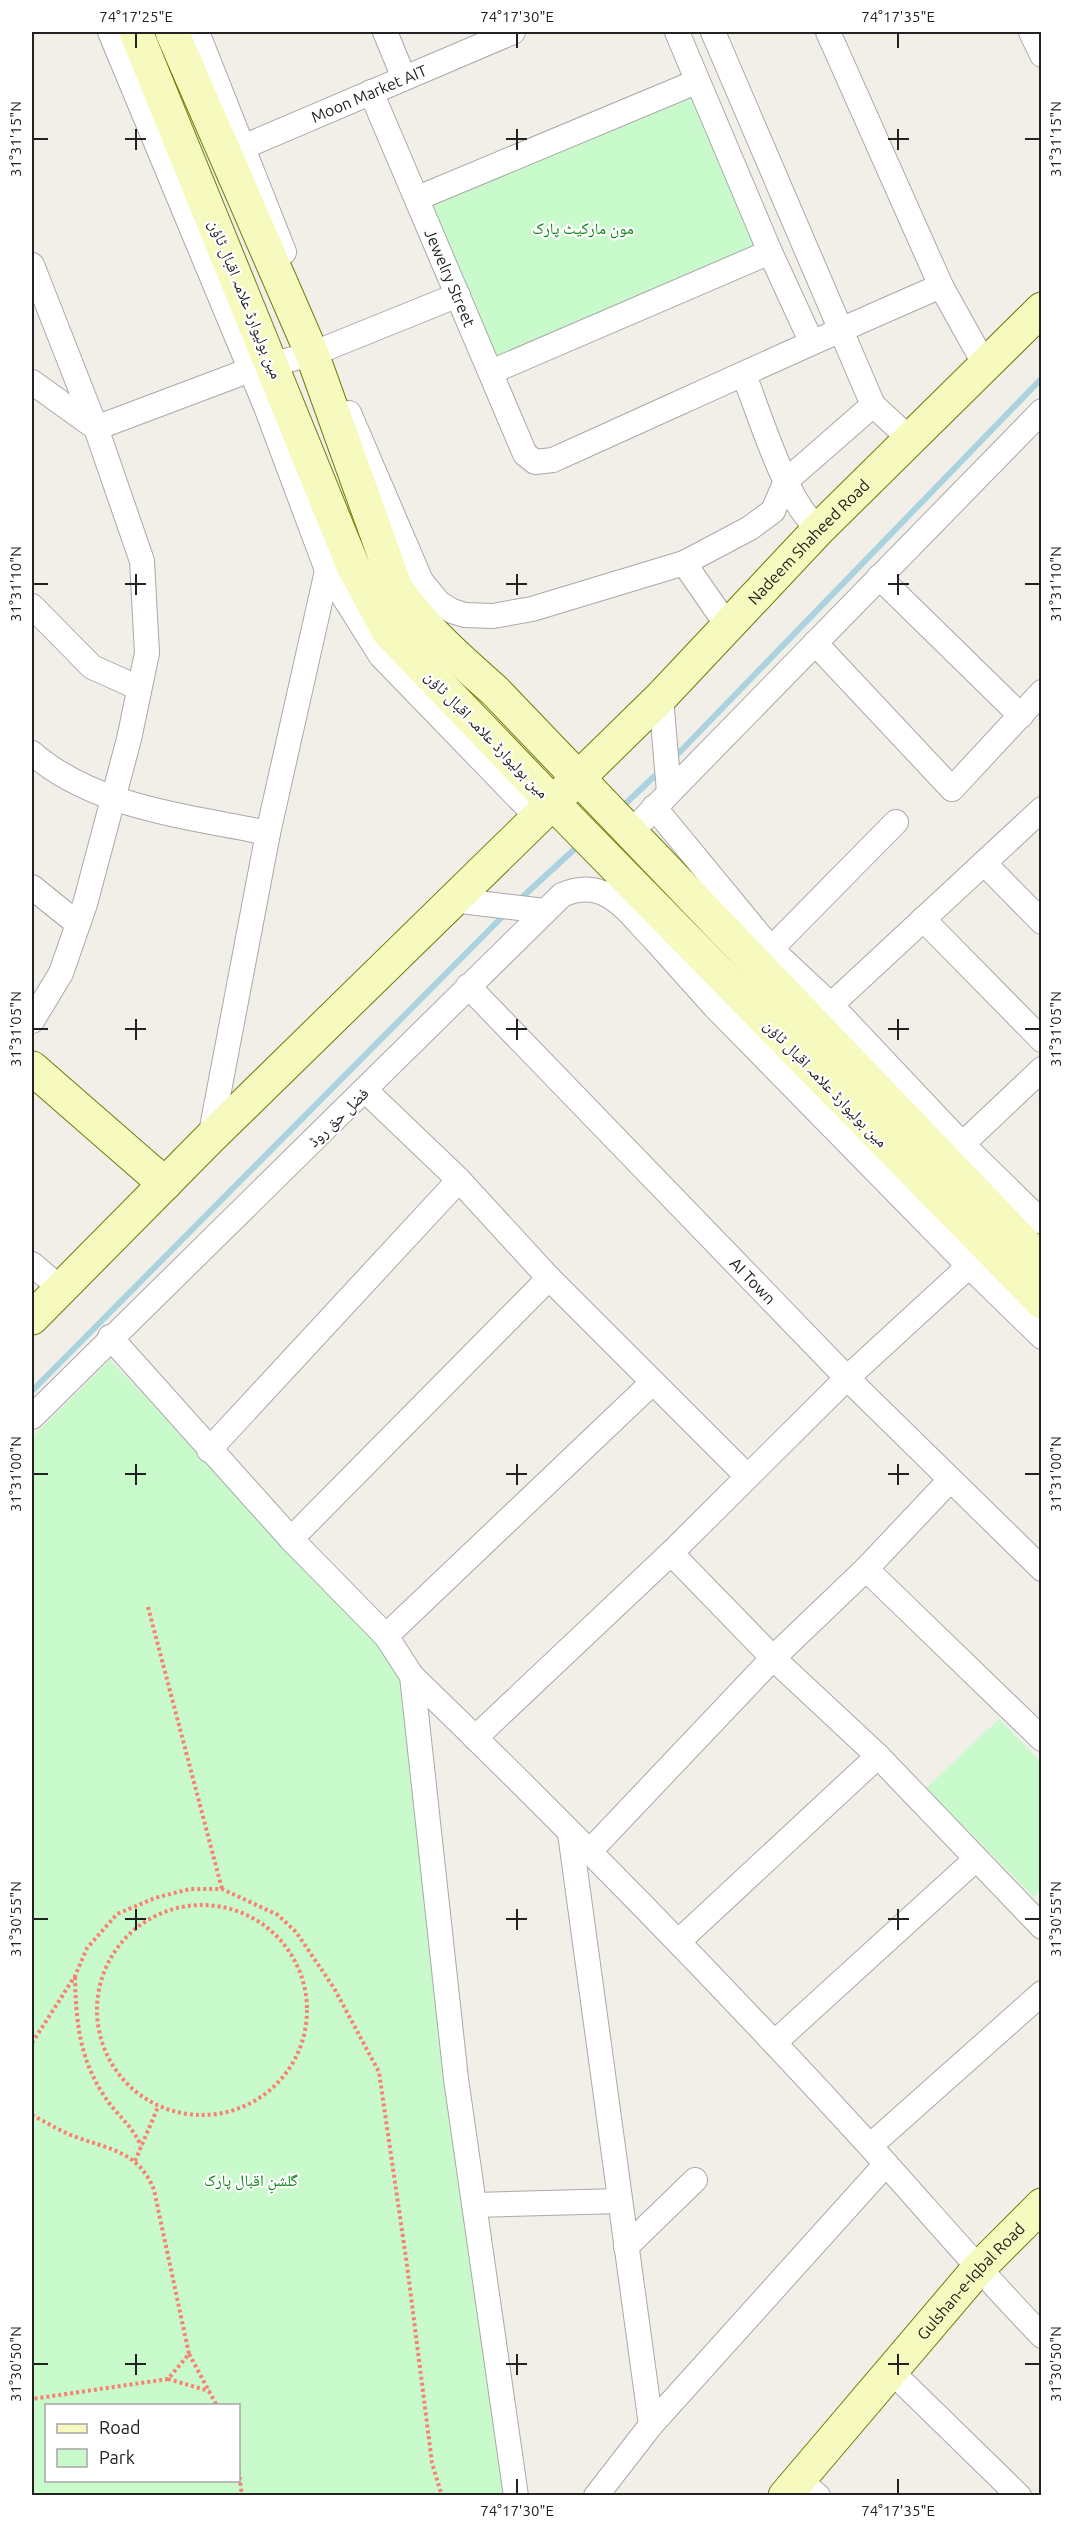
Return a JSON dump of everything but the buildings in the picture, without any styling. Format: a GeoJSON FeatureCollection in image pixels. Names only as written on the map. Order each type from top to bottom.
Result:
{"type":"FeatureCollection","features":[{"type":"Feature","properties":{"kind":"main road","name":"مین بولیوارڈ علامہ اقبال ٹاؤن"},"geometry":{"type":"LineString","coordinates":[[136,32],[261,367],[338,524],[367,595],[388,631],[551,812],[598,849],[664,932],[876,1136],[1041,1302]]}},
{"type":"Feature","properties":{"kind":"main road","name":"مین بولیوارڈ علامہ اقبال ٹاؤن"},"geometry":{"type":"LineString","coordinates":[[172,32],[234,151],[317,352],[396,588],[411,610],[439,640],[495,691],[626,829],[953,1153],[1041,1262]]}},
{"type":"Feature","properties":{"kind":"main road","name":"Nadeem Shaheed Road"},"geometry":{"type":"LineString","coordinates":[[586,787],[661,697],[727,625],[819,529],[1041,309]]}},
{"type":"Feature","properties":{"kind":"main road"},"geometry":{"type":"LineString","coordinates":[[32,1318],[210,1138],[452,900],[551,812],[586,787]]}},
{"type":"Feature","properties":{"kind":"main road"},"geometry":{"type":"LineString","coordinates":[[32,1068],[165,1184]]}},
{"type":"Feature","properties":{"kind":"main road","name":"Gulshan-e-Iqbal Road"},"geometry":{"type":"LineString","coordinates":[[800,2490],[892,2372],[977,2270],[1041,2205]]}},
{"type":"Feature","properties":{"kind":"street"},"geometry":{"type":"LineString","coordinates":[[110,32],[261,367],[327,570],[381,656],[551,812]]}},
{"type":"Feature","properties":{"kind":"street"},"geometry":{"type":"LineString","coordinates":[[197,32],[234,151]]}},
{"type":"Feature","properties":{"kind":"street"},"geometry":{"type":"LineString","coordinates":[[385,32],[404,78]]}},
{"type":"Feature","properties":{"kind":"street"},"geometry":{"type":"LineString","coordinates":[[677,32],[696,82],[811,341]]}},
{"type":"Feature","properties":{"kind":"street"},"geometry":{"type":"LineString","coordinates":[[712,32],[873,405],[910,439]]}},
{"type":"Feature","properties":{"kind":"street"},"geometry":{"type":"LineString","coordinates":[[828,32],[941,286],[985,365]]}},
{"type":"Feature","properties":{"kind":"street"},"geometry":{"type":"LineString","coordinates":[[1031,32],[1041,55]]}},
{"type":"Feature","properties":{"kind":"street","name":"Moon Market AIT"},"geometry":{"type":"LineString","coordinates":[[234,151],[500,34]]}},
{"type":"Feature","properties":{"kind":"street"},"geometry":{"type":"LineString","coordinates":[[418,198],[696,82]]}},
{"type":"Feature","properties":{"kind":"street","name":"Jewelry Street"},"geometry":{"type":"LineString","coordinates":[[371,92],[525,454],[535,462],[553,460],[744,375]]}},
{"type":"Feature","properties":{"kind":"street"},"geometry":{"type":"LineString","coordinates":[[490,372],[770,252]]}},
{"type":"Feature","properties":{"kind":"street"},"geometry":{"type":"LineString","coordinates":[[32,265],[96,428],[142,561],[147,653],[112,800],[78,924],[61,973],[32,1021]]}},
{"type":"Feature","properties":{"kind":"street"},"geometry":{"type":"LineString","coordinates":[[819,529],[808,521],[786,481],[744,375],[811,341],[941,286]]}},
{"type":"Feature","properties":{"kind":"street"},"geometry":{"type":"LineString","coordinates":[[96,428],[261,367],[317,352],[458,295]]}},
{"type":"Feature","properties":{"kind":"street"},"geometry":{"type":"LineString","coordinates":[[317,352],[421,581],[439,603],[452,610],[479,617],[506,615],[684,563],[750,528],[773,511],[786,481],[873,405]]}},
{"type":"Feature","properties":{"kind":"street"},"geometry":{"type":"LineString","coordinates":[[32,382],[96,428]]}},
{"type":"Feature","properties":{"kind":"street"},"geometry":{"type":"LineString","coordinates":[[626,829],[815,643],[1041,411]]}},
{"type":"Feature","properties":{"kind":"street"},"geometry":{"type":"LineString","coordinates":[[210,1138],[268,833],[338,524]]}},
{"type":"Feature","properties":{"kind":"street"},"geometry":{"type":"LineString","coordinates":[[684,563],[727,625]]}},
{"type":"Feature","properties":{"kind":"street"},"geometry":{"type":"LineString","coordinates":[[879,577],[1021,716]]}},
{"type":"Feature","properties":{"kind":"street"},"geometry":{"type":"LineString","coordinates":[[32,606],[92,667],[139,688]]}},
{"type":"Feature","properties":{"kind":"street"},"geometry":{"type":"LineString","coordinates":[[439,640],[452,610]]}},
{"type":"Feature","properties":{"kind":"street"},"geometry":{"type":"LineString","coordinates":[[815,643],[952,789],[1041,692]]}},
{"type":"Feature","properties":{"kind":"street"},"geometry":{"type":"LineString","coordinates":[[661,697],[664,733],[664,794],[771,948],[831,1005],[953,1153],[1041,1222]]}},
{"type":"Feature","properties":{"kind":"street"},"geometry":{"type":"LineString","coordinates":[[32,753],[45,764],[112,800],[268,833]]}},
{"type":"Feature","properties":{"kind":"street"},"geometry":{"type":"LineString","coordinates":[[831,1005],[1041,809]]}},
{"type":"Feature","properties":{"kind":"street"},"geometry":{"type":"LineString","coordinates":[[771,948],[897,822]]}},
{"type":"Feature","properties":{"kind":"street"},"geometry":{"type":"LineString","coordinates":[[984,863],[1041,922]]}},
{"type":"Feature","properties":{"kind":"street"},"geometry":{"type":"LineString","coordinates":[[32,887],[78,924]]}},
{"type":"Feature","properties":{"kind":"street","name":"فضل حق روڈ"},"geometry":{"type":"LineString","coordinates":[[32,1417],[110,1337],[365,1090],[468,986],[534,910],[572,891],[597,890],[664,932],[714,1007],[1041,1337]]}},
{"type":"Feature","properties":{"kind":"street"},"geometry":{"type":"LineString","coordinates":[[452,900],[534,910]]}},
{"type":"Feature","properties":{"kind":"street"},"geometry":{"type":"LineString","coordinates":[[923,919],[1041,1040]]}},
{"type":"Feature","properties":{"kind":"street","name":"AI Town"},"geometry":{"type":"LineString","coordinates":[[468,986],[847,1378],[1041,1569]]}},
{"type":"Feature","properties":{"kind":"street"},"geometry":{"type":"LineString","coordinates":[[953,1153],[1041,1069]]}},
{"type":"Feature","properties":{"kind":"street"},"geometry":{"type":"LineString","coordinates":[[365,1090],[459,1180],[549,1278],[747,1476]]}},
{"type":"Feature","properties":{"kind":"street"},"geometry":{"type":"LineString","coordinates":[[209,1450],[459,1180]]}},
{"type":"Feature","properties":{"kind":"street"},"geometry":{"type":"LineString","coordinates":[[32,1264],[61,1289]]}},
{"type":"Feature","properties":{"kind":"street"},"geometry":{"type":"LineString","coordinates":[[476,1738],[671,1553],[847,1378],[969,1266]]}},
{"type":"Feature","properties":{"kind":"street"},"geometry":{"type":"LineString","coordinates":[[291,1539],[549,1278]]}},
{"type":"Feature","properties":{"kind":"street"},"geometry":{"type":"LineString","coordinates":[[110,1337],[291,1539],[386,1636],[412,1676],[679,1941],[870,2146],[977,2270],[1041,2336]]}},
{"type":"Feature","properties":{"kind":"street"},"geometry":{"type":"LineString","coordinates":[[386,1636],[652,1383]]}},
{"type":"Feature","properties":{"kind":"street"},"geometry":{"type":"LineString","coordinates":[[590,1851],[773,1658],[866,1569],[950,1480]]}},
{"type":"Feature","properties":{"kind":"street"},"geometry":{"type":"LineString","coordinates":[[671,1553],[773,1658],[878,1756],[976,1859],[1039,1919]]}},
{"type":"Feature","properties":{"kind":"street"},"geometry":{"type":"LineString","coordinates":[[866,1569],[1041,1739]]}},
{"type":"Feature","properties":{"kind":"street"},"geometry":{"type":"LineString","coordinates":[[412,1676],[456,2079],[516,2496]]}},
{"type":"Feature","properties":{"kind":"street"},"geometry":{"type":"LineString","coordinates":[[679,1941],[878,1756]]}},
{"type":"Feature","properties":{"kind":"street"},"geometry":{"type":"LineString","coordinates":[[570,1833],[651,2426]]}},
{"type":"Feature","properties":{"kind":"street"},"geometry":{"type":"LineString","coordinates":[[774,2043],[976,1859]]}},
{"type":"Feature","properties":{"kind":"street"},"geometry":{"type":"LineString","coordinates":[[870,2146],[1041,1993]]}},
{"type":"Feature","properties":{"kind":"street"},"geometry":{"type":"LineString","coordinates":[[596,2496],[651,2426],[886,2164]]}},
{"type":"Feature","properties":{"kind":"street"},"geometry":{"type":"LineString","coordinates":[[626,2247],[695,2180]]}},
{"type":"Feature","properties":{"kind":"street"},"geometry":{"type":"LineString","coordinates":[[475,2205],[620,2201]]}},
{"type":"Feature","properties":{"kind":"street"},"geometry":{"type":"LineString","coordinates":[[892,2372],[1019,2496]]}},
{"type":"Feature","properties":{"kind":"path"},"geometry":{"type":"LineString","coordinates":[[147,1607],[222,1889]]}},
{"type":"Feature","properties":{"kind":"path"},"geometry":{"type":"LineString","coordinates":[[32,2043],[75,1976],[87,1948],[117,1914],[155,1898],[190,1889],[222,1889],[278,1915],[296,1932],[334,1988],[379,2072],[432,2463],[442,2496]]}},
{"type":"Feature","properties":{"kind":"path"},"geometry":{"type":"LineString","coordinates":[[214,1906],[233,1909],[259,1921],[281,1940],[297,1964],[307,1991],[308,2020],[302,2048],[288,2073],[267,2094],[242,2108],[205,2115],[186,2115],[158,2107],[134,2091],[120,2077],[101,2044],[96,2016],[98,1996],[109,1960],[126,1937],[149,1919],[176,1908],[214,1906]]}},
{"type":"Feature","properties":{"kind":"path"},"geometry":{"type":"LineString","coordinates":[[75,1976],[78,2035],[84,2060],[104,2096],[134,2129],[141,2146]]}},
{"type":"Feature","properties":{"kind":"path"},"geometry":{"type":"LineString","coordinates":[[135,2161],[158,2107]]}},
{"type":"Feature","properties":{"kind":"path"},"geometry":{"type":"LineString","coordinates":[[32,2115],[70,2134],[122,2153],[135,2161],[147,2173],[154,2190],[189,2354],[216,2404]]}},
{"type":"Feature","properties":{"kind":"path"},"geometry":{"type":"LineString","coordinates":[[168,2379],[189,2354]]}},
{"type":"Feature","properties":{"kind":"path"},"geometry":{"type":"LineString","coordinates":[[32,2399],[168,2379],[209,2391]]}},
{"type":"Feature","properties":{"kind":"path"},"geometry":{"type":"LineString","coordinates":[[240,2480],[242,2496]]}},
{"type":"Feature","properties":{"kind":"green space","name":"مون مارکیٹ پارک"},"geometry":{"type":"Polygon","coordinates":[[[690,89],[758,248],[493,358],[426,200],[690,89]]]}},
{"type":"Feature","properties":{"kind":"green space","name":"گلشنِ اقبال پارک"},"geometry":{"type":"Polygon","coordinates":[[[110,1360],[412,1676],[515,2495],[32,2496],[32,1437],[110,1360]]]}},
{"type":"Feature","properties":{"kind":"green space"},"geometry":{"type":"Polygon","coordinates":[[[999,1719],[1041,1762],[1041,1889],[1034,1897],[926,1788],[999,1719]]]}},
{"type":"Feature","properties":{"kind":"waterway"},"geometry":{"type":"LineString","coordinates":[[673,759],[1042,378]]}},
{"type":"Feature","properties":{"kind":"waterway"},"geometry":{"type":"LineString","coordinates":[[621,808],[661,770]]}},
{"type":"Feature","properties":{"kind":"waterway"},"geometry":{"type":"LineString","coordinates":[[518,901],[579,845]]}},
{"type":"Feature","properties":{"kind":"waterway"},"geometry":{"type":"LineString","coordinates":[[32,1391],[507,912]]}}]}
